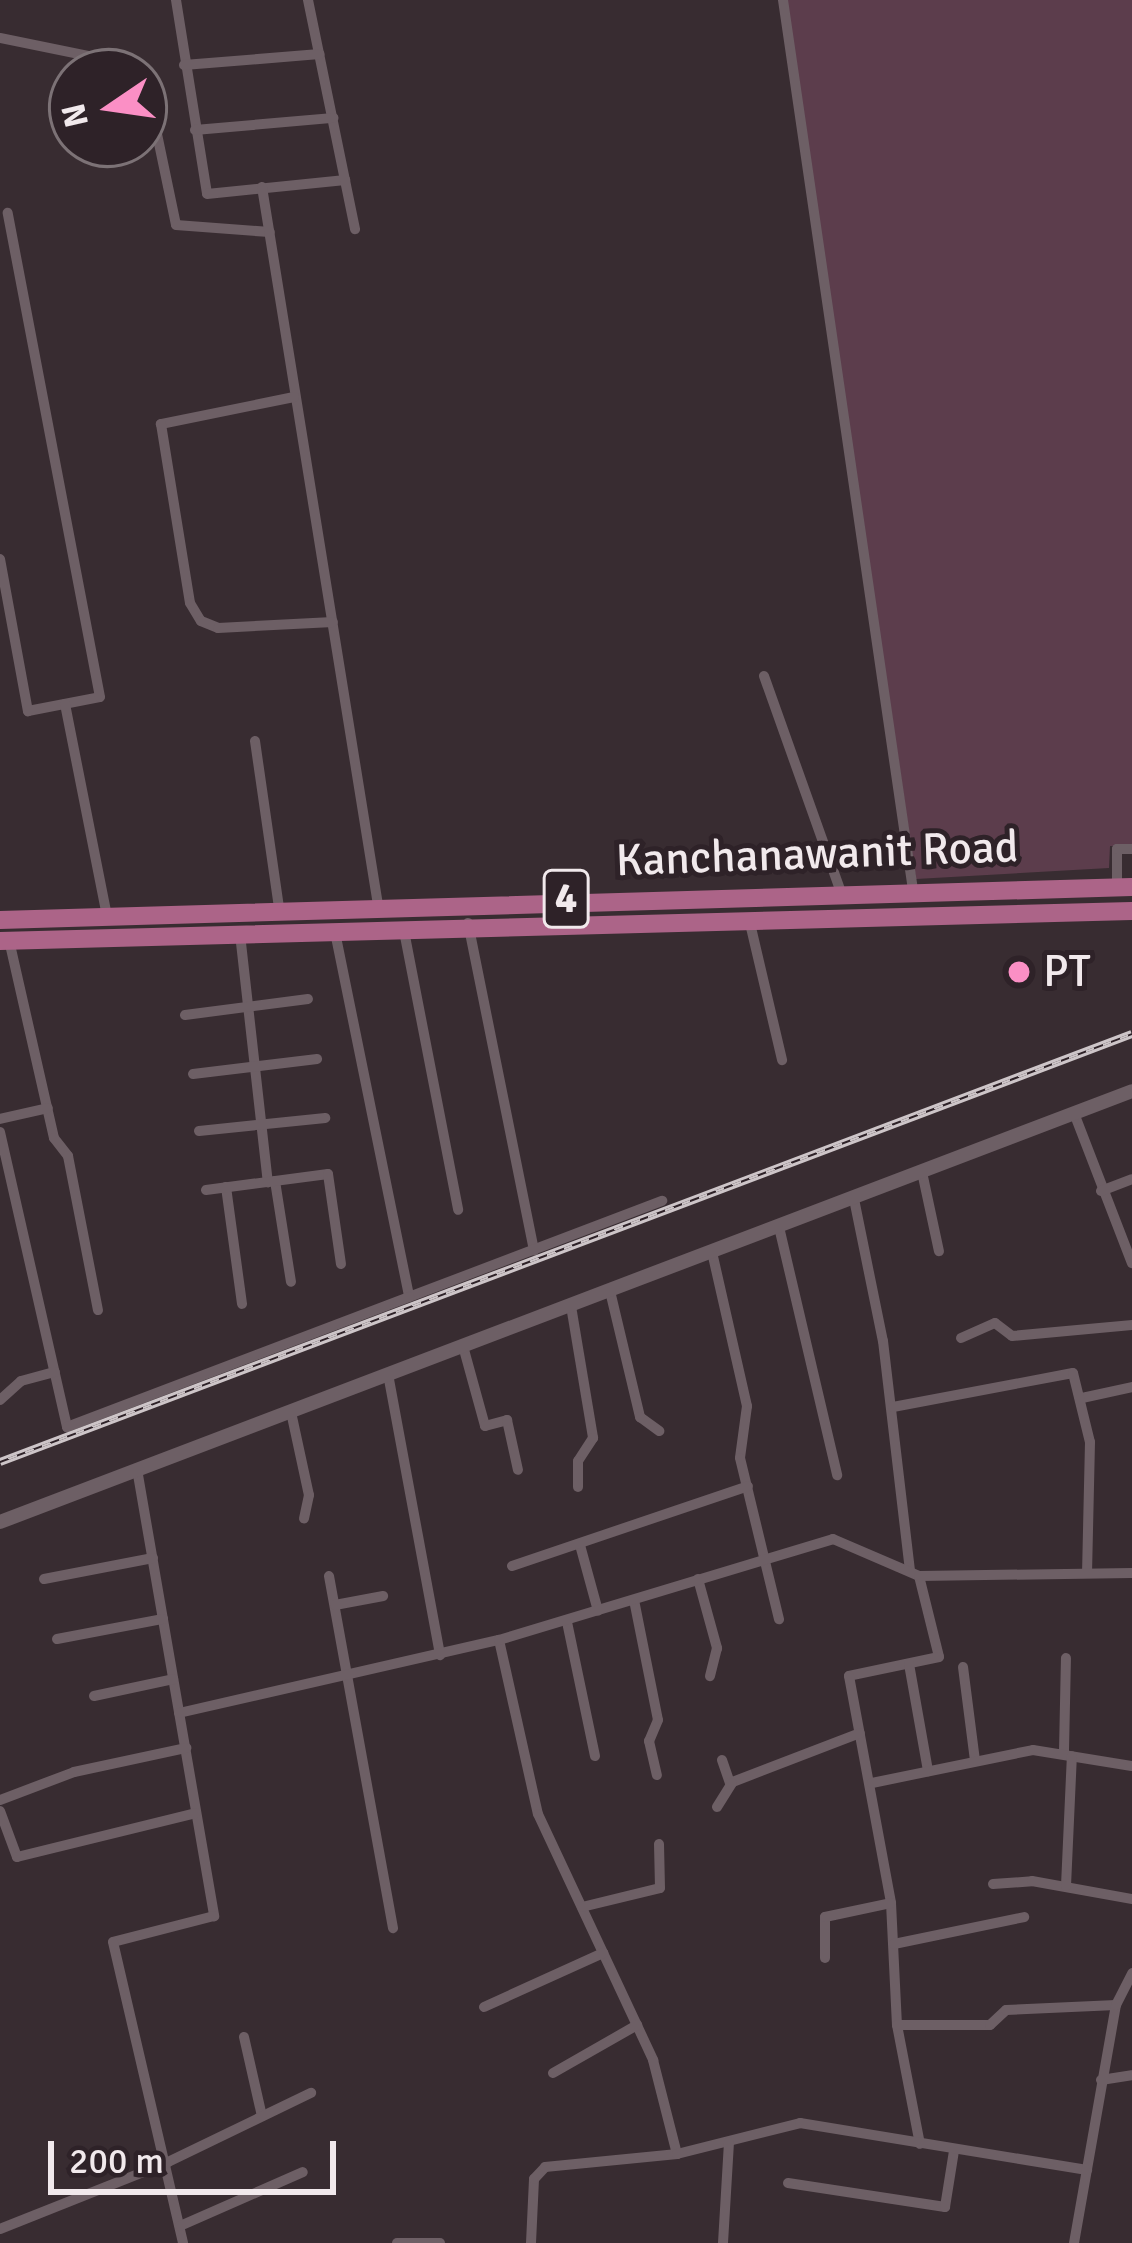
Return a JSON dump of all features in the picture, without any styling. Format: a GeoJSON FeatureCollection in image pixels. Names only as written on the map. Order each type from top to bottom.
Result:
{"type":"FeatureCollection","features":[{"type":"Feature","properties":{"kind":"highway","name":"Kanchanawanit Road"},"geometry":{"type":"LineString","coordinates":[[2,934],[107,916],[278,908],[1124,886]]}},
{"type":"Feature","properties":{"kind":"highway","name":"Kanchanawanit Road"},"geometry":{"type":"LineString","coordinates":[[2,934],[240,933],[469,923],[1132,911]]}},
{"type":"Feature","properties":{"kind":"street"},"geometry":{"type":"LineString","coordinates":[[176,0],[207,194],[345,180]]}},
{"type":"Feature","properties":{"kind":"street"},"geometry":{"type":"LineString","coordinates":[[308,0],[355,230]]}},
{"type":"Feature","properties":{"kind":"street"},"geometry":{"type":"LineString","coordinates":[[783,0],[913,890]]}},
{"type":"Feature","properties":{"kind":"street"},"geometry":{"type":"LineString","coordinates":[[0,38],[143,67],[176,225],[270,232]]}},
{"type":"Feature","properties":{"kind":"street"},"geometry":{"type":"LineString","coordinates":[[184,65],[320,54]]}},
{"type":"Feature","properties":{"kind":"street"},"geometry":{"type":"LineString","coordinates":[[195,130],[333,118]]}},
{"type":"Feature","properties":{"kind":"street"},"geometry":{"type":"LineString","coordinates":[[262,187],[378,904]]}},
{"type":"Feature","properties":{"kind":"street"},"geometry":{"type":"LineString","coordinates":[[0,559],[28,711],[100,697],[8,212]]}},
{"type":"Feature","properties":{"kind":"street"},"geometry":{"type":"LineString","coordinates":[[0,270],[18,266]]}},
{"type":"Feature","properties":{"kind":"street"},"geometry":{"type":"LineString","coordinates":[[294,397],[161,424],[190,603],[201,621],[223,629],[333,622]]}},
{"type":"Feature","properties":{"kind":"street"},"geometry":{"type":"LineString","coordinates":[[764,676],[841,892]]}},
{"type":"Feature","properties":{"kind":"street"},"geometry":{"type":"LineString","coordinates":[[65,704],[107,916]]}},
{"type":"Feature","properties":{"kind":"street"},"geometry":{"type":"LineString","coordinates":[[255,741],[278,908]]}},
{"type":"Feature","properties":{"kind":"street"},"geometry":{"type":"LineString","coordinates":[[1124,886],[1117,849],[1132,849]]}},
{"type":"Feature","properties":{"kind":"street"},"geometry":{"type":"LineString","coordinates":[[749,919],[782,1060]]}},
{"type":"Feature","properties":{"kind":"street"},"geometry":{"type":"LineString","coordinates":[[469,923],[534,1250]]}},
{"type":"Feature","properties":{"kind":"street"},"geometry":{"type":"LineString","coordinates":[[403,926],[458,1210]]}},
{"type":"Feature","properties":{"kind":"street"},"geometry":{"type":"LineString","coordinates":[[334,928],[409,1297]]}},
{"type":"Feature","properties":{"kind":"street"},"geometry":{"type":"LineString","coordinates":[[240,933],[261,1124],[291,1282]]}},
{"type":"Feature","properties":{"kind":"street"},"geometry":{"type":"LineString","coordinates":[[2,934],[48,1108],[68,1156],[98,1310]]}},
{"type":"Feature","properties":{"kind":"street"},"geometry":{"type":"LineString","coordinates":[[185,1015],[308,999]]}},
{"type":"Feature","properties":{"kind":"street"},"geometry":{"type":"LineString","coordinates":[[193,1074],[316,1059]]}},
{"type":"Feature","properties":{"kind":"street"},"geometry":{"type":"LineString","coordinates":[[0,1522],[1132,1091]]}},
{"type":"Feature","properties":{"kind":"street"},"geometry":{"type":"LineString","coordinates":[[0,1119],[48,1108]]}},
{"type":"Feature","properties":{"kind":"street"},"geometry":{"type":"LineString","coordinates":[[1075,1113],[1131,1259]]}},
{"type":"Feature","properties":{"kind":"street"},"geometry":{"type":"LineString","coordinates":[[200,1131],[325,1118]]}},
{"type":"Feature","properties":{"kind":"street"},"geometry":{"type":"LineString","coordinates":[[0,1132],[67,1427],[662,1201]]}},
{"type":"Feature","properties":{"kind":"street"},"geometry":{"type":"LineString","coordinates":[[922,1172],[939,1251]]}},
{"type":"Feature","properties":{"kind":"street"},"geometry":{"type":"LineString","coordinates":[[206,1190],[328,1174],[341,1264]]}},
{"type":"Feature","properties":{"kind":"street"},"geometry":{"type":"LineString","coordinates":[[1101,1190],[1132,1179]]}},
{"type":"Feature","properties":{"kind":"street"},"geometry":{"type":"LineString","coordinates":[[226,1187],[242,1304]]}},
{"type":"Feature","properties":{"kind":"street"},"geometry":{"type":"LineString","coordinates":[[854,1199],[892,1406],[915,1574],[939,1657],[849,1676],[891,1904],[897,2025],[920,2144]]}},
{"type":"Feature","properties":{"kind":"street"},"geometry":{"type":"LineString","coordinates":[[779,1227],[837,1475]]}},
{"type":"Feature","properties":{"kind":"street"},"geometry":{"type":"LineString","coordinates":[[712,1252],[747,1406],[740,1455],[779,1619]]}},
{"type":"Feature","properties":{"kind":"street"},"geometry":{"type":"LineString","coordinates":[[610,1291],[640,1417],[659,1431]]}},
{"type":"Feature","properties":{"kind":"street"},"geometry":{"type":"LineString","coordinates":[[571,1306],[593,1438],[578,1461],[578,1487]]}},
{"type":"Feature","properties":{"kind":"street"},"geometry":{"type":"LineString","coordinates":[[961,1338],[995,1323],[1012,1336],[1132,1325]]}},
{"type":"Feature","properties":{"kind":"street"},"geometry":{"type":"LineString","coordinates":[[464,1346],[485,1426],[507,1420],[518,1470]]}},
{"type":"Feature","properties":{"kind":"street"},"geometry":{"type":"LineString","coordinates":[[892,1406],[1068,1370],[1082,1398],[1090,1450],[1087,1573]]}},
{"type":"Feature","properties":{"kind":"street"},"geometry":{"type":"LineString","coordinates":[[0,1400],[21,1382],[55,1372]]}},
{"type":"Feature","properties":{"kind":"street"},"geometry":{"type":"LineString","coordinates":[[388,1374],[440,1655]]}},
{"type":"Feature","properties":{"kind":"street"},"geometry":{"type":"LineString","coordinates":[[1082,1398],[1132,1387]]}},
{"type":"Feature","properties":{"kind":"street"},"geometry":{"type":"LineString","coordinates":[[292,1412],[309,1496],[304,1518]]}},
{"type":"Feature","properties":{"kind":"street"},"geometry":{"type":"LineString","coordinates":[[137,1469],[214,1916],[113,1942],[168,2162],[183,2243]]}},
{"type":"Feature","properties":{"kind":"street"},"geometry":{"type":"LineString","coordinates":[[512,1566],[748,1486]]}},
{"type":"Feature","properties":{"kind":"street"},"geometry":{"type":"LineString","coordinates":[[179,1713],[499,1640],[838,1539],[915,1574],[1132,1573]]}},
{"type":"Feature","properties":{"kind":"street"},"geometry":{"type":"LineString","coordinates":[[580,1545],[598,1611]]}},
{"type":"Feature","properties":{"kind":"street"},"geometry":{"type":"LineString","coordinates":[[44,1579],[153,1558]]}},
{"type":"Feature","properties":{"kind":"street"},"geometry":{"type":"LineString","coordinates":[[329,1576],[393,1928]]}},
{"type":"Feature","properties":{"kind":"street"},"geometry":{"type":"LineString","coordinates":[[698,1579],[716,1648],[710,1676]]}},
{"type":"Feature","properties":{"kind":"street"},"geometry":{"type":"LineString","coordinates":[[334,1605],[383,1596]]}},
{"type":"Feature","properties":{"kind":"street"},"geometry":{"type":"LineString","coordinates":[[634,1600],[658,1720],[649,1741],[657,1774]]}},
{"type":"Feature","properties":{"kind":"street"},"geometry":{"type":"LineString","coordinates":[[57,1639],[163,1619]]}},
{"type":"Feature","properties":{"kind":"street"},"geometry":{"type":"LineString","coordinates":[[567,1622],[595,1756]]}},
{"type":"Feature","properties":{"kind":"street"},"geometry":{"type":"LineString","coordinates":[[499,1640],[538,1814],[637,2025],[677,2154]]}},
{"type":"Feature","properties":{"kind":"street"},"geometry":{"type":"LineString","coordinates":[[1066,1658],[1066,1886]]}},
{"type":"Feature","properties":{"kind":"street"},"geometry":{"type":"LineString","coordinates":[[909,1664],[928,1772]]}},
{"type":"Feature","properties":{"kind":"street"},"geometry":{"type":"LineString","coordinates":[[963,1667],[974,1761]]}},
{"type":"Feature","properties":{"kind":"street"},"geometry":{"type":"LineString","coordinates":[[94,1696],[173,1679]]}},
{"type":"Feature","properties":{"kind":"street"},"geometry":{"type":"LineString","coordinates":[[717,1807],[732,1783],[860,1733]]}},
{"type":"Feature","properties":{"kind":"street"},"geometry":{"type":"LineString","coordinates":[[0,1800],[74,1772],[185,1748]]}},
{"type":"Feature","properties":{"kind":"street"},"geometry":{"type":"LineString","coordinates":[[872,1783],[974,1761],[1068,1754],[1132,1766]]}},
{"type":"Feature","properties":{"kind":"street"},"geometry":{"type":"LineString","coordinates":[[722,1760],[732,1783]]}},
{"type":"Feature","properties":{"kind":"street"},"geometry":{"type":"LineString","coordinates":[[0,1811],[17,1857],[196,1813]]}},
{"type":"Feature","properties":{"kind":"street"},"geometry":{"type":"LineString","coordinates":[[582,1907],[663,1885],[659,1844]]}},
{"type":"Feature","properties":{"kind":"street"},"geometry":{"type":"LineString","coordinates":[[993,1884],[1066,1886],[1132,1899]]}},
{"type":"Feature","properties":{"kind":"street"},"geometry":{"type":"LineString","coordinates":[[825,1958],[825,1917],[891,1904]]}},
{"type":"Feature","properties":{"kind":"street"},"geometry":{"type":"LineString","coordinates":[[894,1944],[1024,1917]]}},
{"type":"Feature","properties":{"kind":"street"},"geometry":{"type":"LineString","coordinates":[[484,2007],[603,1953]]}},
{"type":"Feature","properties":{"kind":"street"},"geometry":{"type":"LineString","coordinates":[[1074,2243],[1116,2005],[1132,1973]]}},
{"type":"Feature","properties":{"kind":"street"},"geometry":{"type":"LineString","coordinates":[[897,2025],[990,2025],[1006,2010],[1116,2005]]}},
{"type":"Feature","properties":{"kind":"street"},"geometry":{"type":"LineString","coordinates":[[553,2073],[637,2025]]}},
{"type":"Feature","properties":{"kind":"street"},"geometry":{"type":"LineString","coordinates":[[244,2037],[262,2116]]}},
{"type":"Feature","properties":{"kind":"street"},"geometry":{"type":"LineString","coordinates":[[1102,2080],[1132,2074]]}},
{"type":"Feature","properties":{"kind":"street"},"geometry":{"type":"LineString","coordinates":[[0,2229],[168,2162],[311,2093]]}},
{"type":"Feature","properties":{"kind":"street"},"geometry":{"type":"LineString","coordinates":[[531,2243],[537,2171],[677,2154],[800,2123],[1087,2170]]}},
{"type":"Feature","properties":{"kind":"street"},"geometry":{"type":"LineString","coordinates":[[723,2243],[730,2142]]}},
{"type":"Feature","properties":{"kind":"street"},"geometry":{"type":"LineString","coordinates":[[788,2182],[945,2206],[954,2151]]}},
{"type":"Feature","properties":{"kind":"street"},"geometry":{"type":"LineString","coordinates":[[180,2226],[303,2172]]}},
{"type":"Feature","properties":{"kind":"street"},"geometry":{"type":"LineString","coordinates":[[397,2243],[440,2243]]}},
{"type":"Feature","properties":{"kind":"shaded area"},"geometry":{"type":"Polygon","coordinates":[[[786,0],[1132,0],[1132,846],[1110,846],[1109,868],[916,879],[786,0]]]}},
{"type":"Feature","properties":{"kind":"railway"},"geometry":{"type":"LineString","coordinates":[[0,1462],[1132,1034]]}},
{"type":"Feature","properties":{"kind":"place","name":"PT"},"geometry":{"type":"Point","coordinates":[1019,972]}}]}
